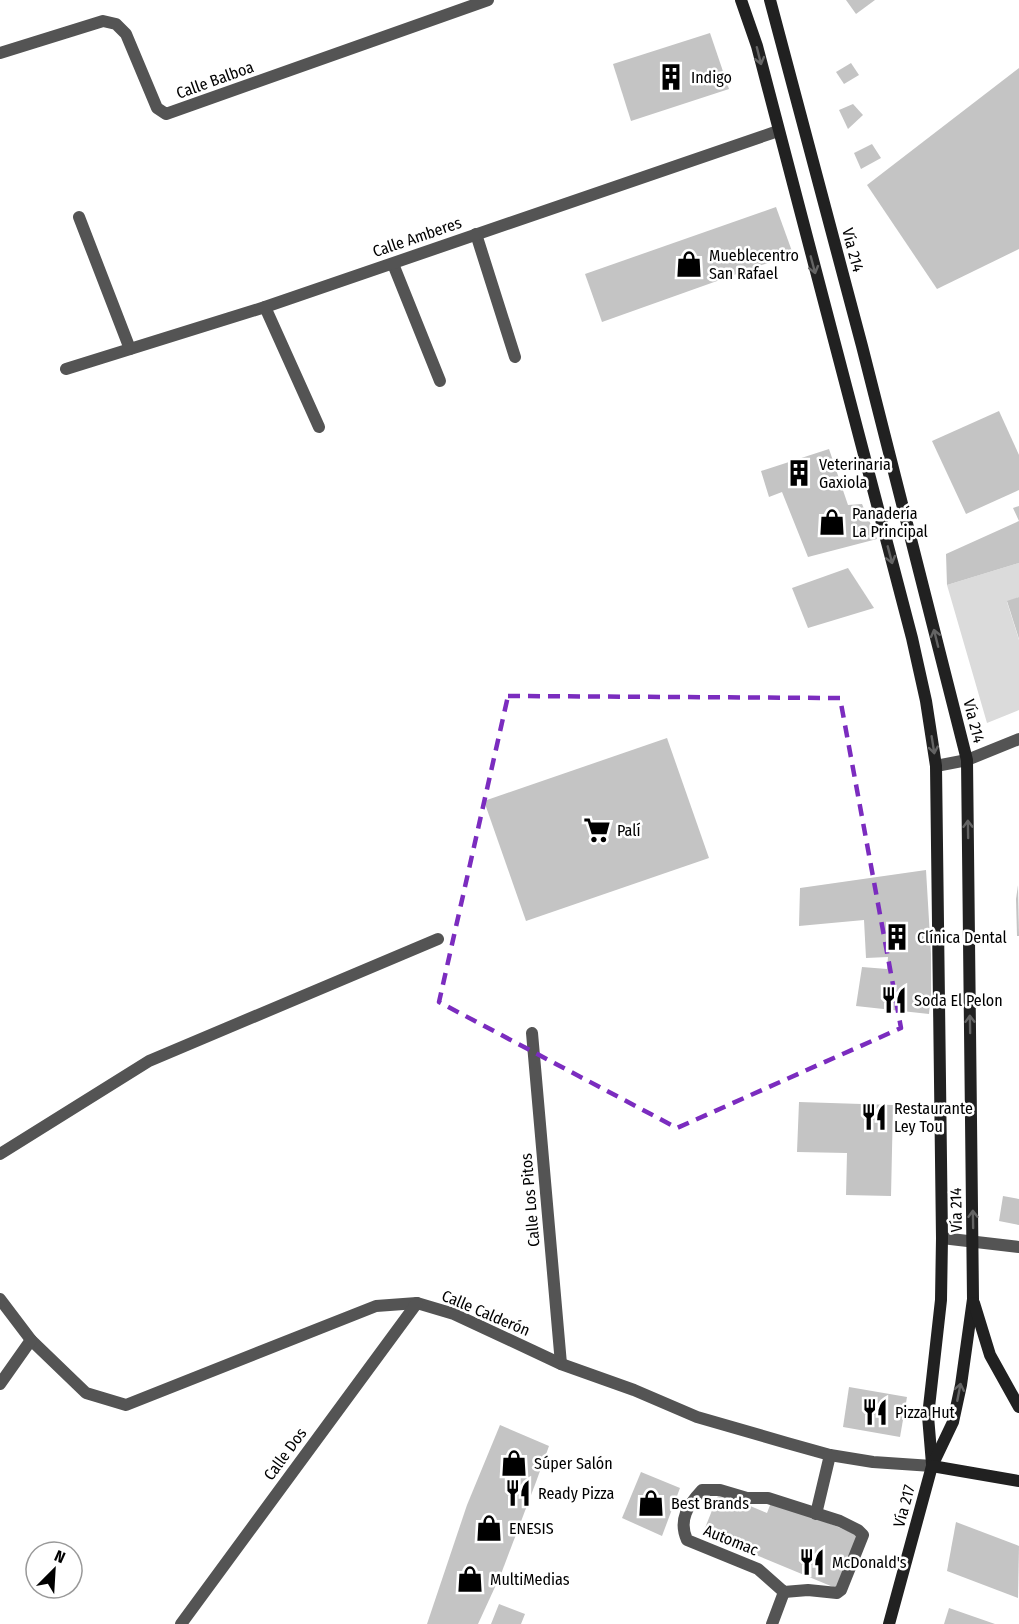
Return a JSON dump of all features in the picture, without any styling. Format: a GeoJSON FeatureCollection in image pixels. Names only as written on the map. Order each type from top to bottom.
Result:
{"type":"FeatureCollection","features":[{"type":"Feature","properties":{"kind":"main road","name":"Vía 214"},"geometry":{"type":"LineString","coordinates":[[741,0],[757,46],[777,131],[912,638],[926,701],[936,766],[942,1238],[941,1300],[927,1416],[932,1466]]}},
{"type":"Feature","properties":{"kind":"main road","name":"Vía 214"},"geometry":{"type":"LineString","coordinates":[[770,0],[865,357],[967,760],[973,1299],[961,1385],[953,1422],[932,1466]]}},
{"type":"Feature","properties":{"kind":"main road"},"geometry":{"type":"LineString","coordinates":[[973,1299],[990,1355],[1019,1407]]}},
{"type":"Feature","properties":{"kind":"main road"},"geometry":{"type":"LineString","coordinates":[[932,1466],[1019,1481]]}},
{"type":"Feature","properties":{"kind":"main road","name":"Vía 217"},"geometry":{"type":"LineString","coordinates":[[889,1624],[932,1466]]}},
{"type":"Feature","properties":{"kind":"street","name":"Calle Balboa"},"geometry":{"type":"LineString","coordinates":[[0,53],[103,21],[116,24],[126,34],[157,108],[166,114],[488,0]]}},
{"type":"Feature","properties":{"kind":"street","name":"Calle Amberes"},"geometry":{"type":"LineString","coordinates":[[66,369],[265,307],[777,131]]}},
{"type":"Feature","properties":{"kind":"street"},"geometry":{"type":"LineString","coordinates":[[79,217],[130,349]]}},
{"type":"Feature","properties":{"kind":"street"},"geometry":{"type":"LineString","coordinates":[[476,234],[515,357]]}},
{"type":"Feature","properties":{"kind":"street"},"geometry":{"type":"LineString","coordinates":[[393,264],[440,381]]}},
{"type":"Feature","properties":{"kind":"street"},"geometry":{"type":"LineString","coordinates":[[265,307],[320,427]]}},
{"type":"Feature","properties":{"kind":"street"},"geometry":{"type":"LineString","coordinates":[[936,766],[967,760],[1019,739]]}},
{"type":"Feature","properties":{"kind":"street"},"geometry":{"type":"LineString","coordinates":[[0,1154],[149,1061],[438,939]]}},
{"type":"Feature","properties":{"kind":"street","name":"Calle Los Pitos"},"geometry":{"type":"LineString","coordinates":[[532,1033],[561,1364]]}},
{"type":"Feature","properties":{"kind":"street"},"geometry":{"type":"LineString","coordinates":[[942,1238],[1019,1247]]}},
{"type":"Feature","properties":{"kind":"street","name":"Calle Calderón"},"geometry":{"type":"LineString","coordinates":[[0,1299],[31,1340],[86,1393],[126,1405],[376,1306],[417,1303],[454,1314],[561,1364],[634,1390],[697,1417],[830,1455],[873,1462],[932,1466]]}},
{"type":"Feature","properties":{"kind":"street","name":"Calle Dos"},"geometry":{"type":"LineString","coordinates":[[181,1624],[417,1303]]}},
{"type":"Feature","properties":{"kind":"street"},"geometry":{"type":"LineString","coordinates":[[0,1384],[31,1340]]}},
{"type":"Feature","properties":{"kind":"street"},"geometry":{"type":"LineString","coordinates":[[816,1514],[830,1455]]}},
{"type":"Feature","properties":{"kind":"street","name":"Automac"},"geometry":{"type":"LineString","coordinates":[[702,1490],[720,1490],[747,1498],[768,1498],[816,1514],[840,1521],[863,1535],[841,1590],[837,1593],[808,1590],[784,1592],[758,1569],[687,1540],[683,1530],[684,1518],[692,1500],[702,1490]]}},
{"type":"Feature","properties":{"kind":"street"},"geometry":{"type":"LineString","coordinates":[[772,1624],[784,1592]]}},
{"type":"Feature","properties":{"kind":"highlighted area"},"geometry":{"type":"Polygon","coordinates":[[[508,696],[840,698],[901,1028],[677,1128],[439,1002],[508,696]]]}},
{"type":"Feature","properties":{"kind":"shaded area"},"geometry":{"type":"Polygon","coordinates":[[[1019,563],[1019,597],[1007,602],[1019,640],[1019,710],[987,723],[947,585],[1019,563]]]}},
{"type":"Feature","properties":{"kind":"building"},"geometry":{"type":"Polygon","coordinates":[[[846,0],[875,0],[856,14],[846,0]]]}},
{"type":"Feature","properties":{"kind":"building","name":"Indigo"},"geometry":{"type":"Polygon","coordinates":[[[710,33],[729,89],[631,121],[613,64],[710,33]]]}},
{"type":"Feature","properties":{"kind":"building"},"geometry":{"type":"Polygon","coordinates":[[[851,63],[859,75],[844,84],[836,72],[851,63]]]}},
{"type":"Feature","properties":{"kind":"building"},"geometry":{"type":"Polygon","coordinates":[[[1019,68],[1019,249],[937,289],[867,185],[1019,68]]]}},
{"type":"Feature","properties":{"kind":"building"},"geometry":{"type":"Polygon","coordinates":[[[853,104],[863,115],[848,129],[839,110],[853,104]]]}},
{"type":"Feature","properties":{"kind":"building"},"geometry":{"type":"Polygon","coordinates":[[[872,144],[881,158],[861,169],[854,153],[872,144]]]}},
{"type":"Feature","properties":{"kind":"building","name":"Mueblecentro San Rafael"},"geometry":{"type":"Polygon","coordinates":[[[776,207],[793,254],[602,322],[585,274],[776,207]]]}},
{"type":"Feature","properties":{"kind":"building"},"geometry":{"type":"Polygon","coordinates":[[[999,411],[1019,455],[1019,490],[966,514],[932,441],[999,411]]]}},
{"type":"Feature","properties":{"kind":"building","name":"Panadería La Principal"},"geometry":{"type":"Polygon","coordinates":[[[829,449],[848,505],[862,504],[877,539],[808,557],[782,492],[769,497],[761,471],[829,449]]]}},
{"type":"Feature","properties":{"kind":"building"},"geometry":{"type":"Polygon","coordinates":[[[1019,506],[1019,521],[1013,508],[1019,506]]]}},
{"type":"Feature","properties":{"kind":"building"},"geometry":{"type":"Polygon","coordinates":[[[1019,521],[1019,563],[947,585],[946,554],[1019,521]]]}},
{"type":"Feature","properties":{"kind":"building"},"geometry":{"type":"Polygon","coordinates":[[[848,568],[874,608],[808,628],[792,588],[848,568]]]}},
{"type":"Feature","properties":{"kind":"building"},"geometry":{"type":"Polygon","coordinates":[[[1019,597],[1019,639],[1007,601],[1019,597]]]}},
{"type":"Feature","properties":{"kind":"building","name":"Palí"},"geometry":{"type":"Polygon","coordinates":[[[667,738],[709,858],[526,921],[484,801],[667,738]]]}},
{"type":"Feature","properties":{"kind":"building"},"geometry":{"type":"Polygon","coordinates":[[[926,870],[931,954],[929,1014],[856,1006],[862,967],[887,969],[888,957],[866,958],[864,920],[799,926],[800,888],[926,870]]]}},
{"type":"Feature","properties":{"kind":"building"},"geometry":{"type":"Polygon","coordinates":[[[1018,885],[1019,936],[1017,936],[1016,899],[1018,885]]]}},
{"type":"Feature","properties":{"kind":"building"},"geometry":{"type":"Polygon","coordinates":[[[799,1102],[893,1105],[891,1196],[846,1195],[847,1153],[797,1152],[799,1102]]]}},
{"type":"Feature","properties":{"kind":"building"},"geometry":{"type":"Polygon","coordinates":[[[1003,1196],[1019,1199],[1019,1225],[999,1221],[1003,1196]]]}},
{"type":"Feature","properties":{"kind":"building","name":"Pizza Hut"},"geometry":{"type":"Polygon","coordinates":[[[849,1387],[907,1397],[900,1437],[843,1427],[849,1387]]]}},
{"type":"Feature","properties":{"kind":"building"},"geometry":{"type":"Polygon","coordinates":[[[500,1425],[549,1446],[536,1482],[501,1574],[478,1624],[427,1624],[467,1505],[500,1425]]]}},
{"type":"Feature","properties":{"kind":"building","name":"Best Brands"},"geometry":{"type":"Polygon","coordinates":[[[641,1472],[680,1488],[662,1536],[622,1518],[641,1472]]]}},
{"type":"Feature","properties":{"kind":"building","name":"McDonald's"},"geometry":{"type":"Polygon","coordinates":[[[719,1493],[767,1513],[772,1500],[860,1536],[838,1589],[703,1533],[719,1493]]]}},
{"type":"Feature","properties":{"kind":"building"},"geometry":{"type":"Polygon","coordinates":[[[956,1522],[1019,1546],[1018,1598],[947,1571],[956,1522]]]}},
{"type":"Feature","properties":{"kind":"building"},"geometry":{"type":"Polygon","coordinates":[[[499,1604],[525,1614],[521,1624],[491,1624],[499,1604]]]}},
{"type":"Feature","properties":{"kind":"building"},"geometry":{"type":"Polygon","coordinates":[[[949,1608],[995,1624],[944,1624],[949,1608]]]}},
{"type":"Feature","properties":{"kind":"place","name":"Indigo"},"geometry":{"type":"Point","coordinates":[671,77]}},
{"type":"Feature","properties":{"kind":"place","name":"Mueblecentro San Rafael"},"geometry":{"type":"Point","coordinates":[689,264]}},
{"type":"Feature","properties":{"kind":"place","name":"Veterinaria Gaxiola"},"geometry":{"type":"Point","coordinates":[799,473]}},
{"type":"Feature","properties":{"kind":"place","name":"Panadería La Principal"},"geometry":{"type":"Point","coordinates":[832,522]}},
{"type":"Feature","properties":{"kind":"place","name":"Palí"},"geometry":{"type":"Point","coordinates":[597,830]}},
{"type":"Feature","properties":{"kind":"place","name":"Clínica Dental"},"geometry":{"type":"Point","coordinates":[897,937]}},
{"type":"Feature","properties":{"kind":"place","name":"Soda El Pelon"},"geometry":{"type":"Point","coordinates":[894,1000]}},
{"type":"Feature","properties":{"kind":"place","name":"Restaurante Ley Tou"},"geometry":{"type":"Point","coordinates":[874,1117]}},
{"type":"Feature","properties":{"kind":"place","name":"Pizza Hut"},"geometry":{"type":"Point","coordinates":[875,1412]}},
{"type":"Feature","properties":{"kind":"place","name":"Súper Salón"},"geometry":{"type":"Point","coordinates":[514,1463]}},
{"type":"Feature","properties":{"kind":"place","name":"Ready Pizza"},"geometry":{"type":"Point","coordinates":[518,1493]}},
{"type":"Feature","properties":{"kind":"place","name":"Best Brands"},"geometry":{"type":"Point","coordinates":[651,1503]}},
{"type":"Feature","properties":{"kind":"place","name":"ENESIS"},"geometry":{"type":"Point","coordinates":[489,1528]}},
{"type":"Feature","properties":{"kind":"place","name":"McDonald's"},"geometry":{"type":"Point","coordinates":[812,1562]}},
{"type":"Feature","properties":{"kind":"place","name":"MultiMedias"},"geometry":{"type":"Point","coordinates":[470,1579]}}]}
